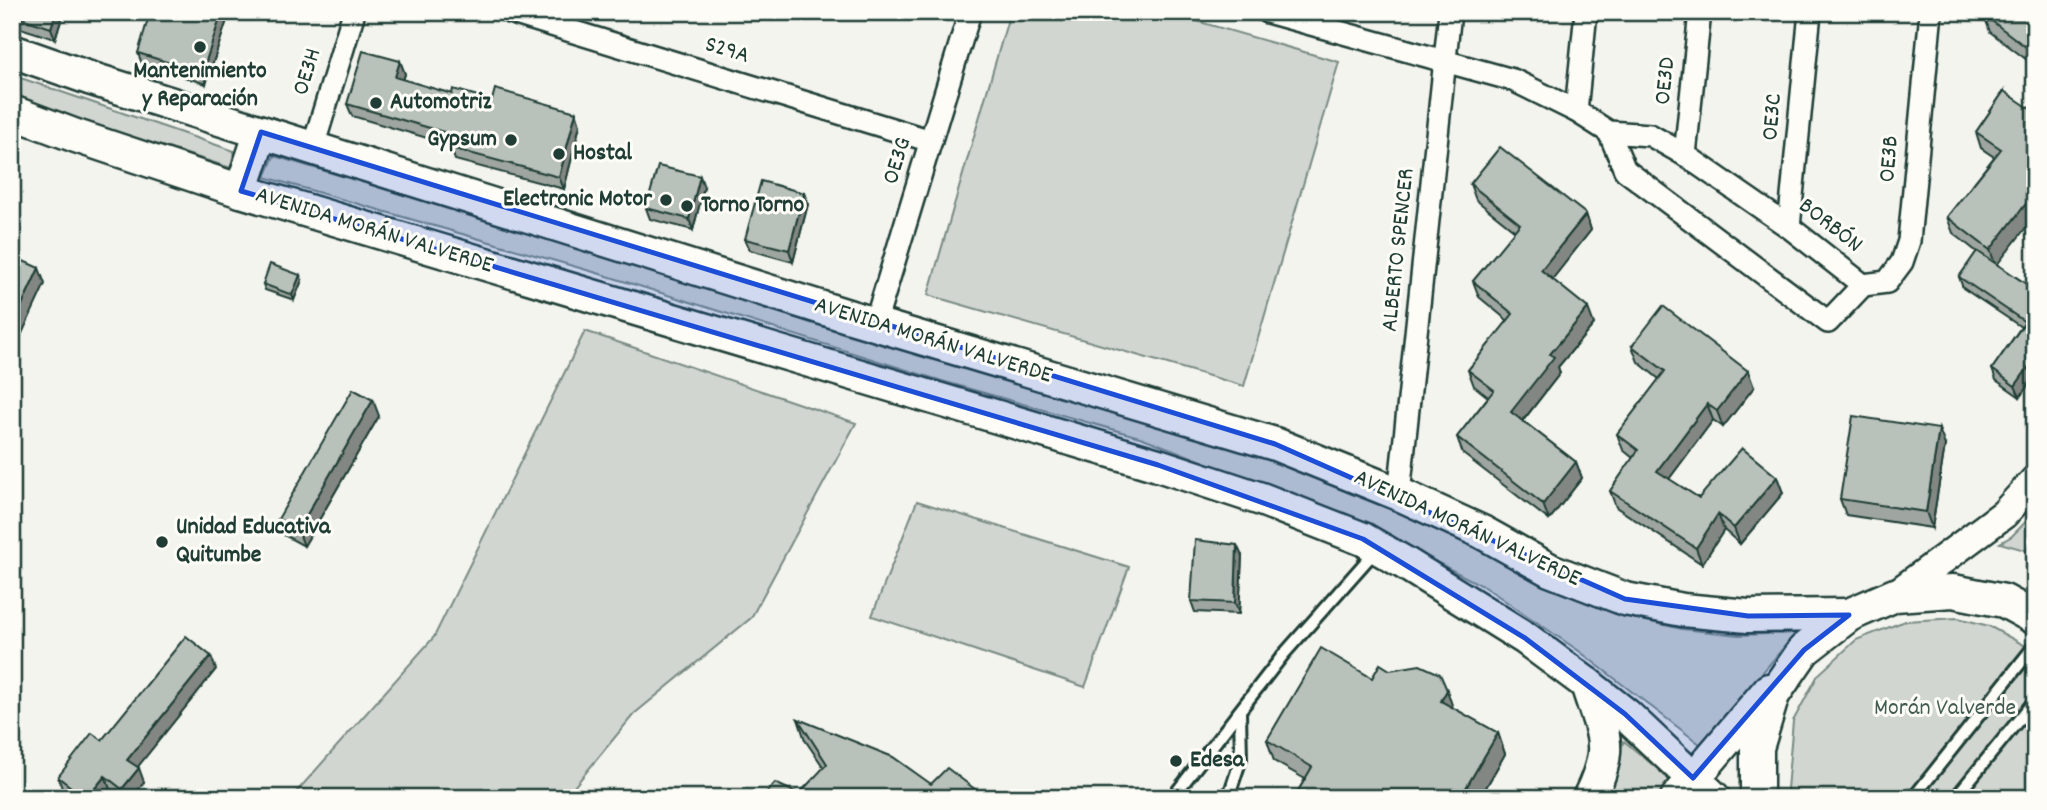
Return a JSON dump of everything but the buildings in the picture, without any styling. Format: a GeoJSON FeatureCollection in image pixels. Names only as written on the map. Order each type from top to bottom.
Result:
{"type":"FeatureCollection","features":[{"type":"Feature","properties":{"kind":"main road","name":"AVENIDA MORÁN VALVERDE"},"geometry":{"type":"LineString","coordinates":[[12,51],[261,132],[875,324],[1275,444],[1399,494],[1482,532],[1550,570],[1625,599],[1683,610],[1748,616],[1849,615]]}},
{"type":"Feature","properties":{"kind":"main road","name":"AVENIDA MORÁN VALVERDE"},"geometry":{"type":"LineString","coordinates":[[12,112],[241,191],[1158,465],[1261,499],[1363,539],[1525,638],[1587,684],[1625,714],[1694,791]]}},
{"type":"Feature","properties":{"kind":"main road"},"geometry":{"type":"LineString","coordinates":[[241,191],[261,132]]}},
{"type":"Feature","properties":{"kind":"main road"},"geometry":{"type":"LineString","coordinates":[[1694,791],[1804,650],[1849,615],[1895,595],[2004,514],[2035,480]]}},
{"type":"Feature","properties":{"kind":"main road"},"geometry":{"type":"LineString","coordinates":[[1895,595],[1953,591],[2004,601],[2035,618]]}},
{"type":"Feature","properties":{"kind":"main road"},"geometry":{"type":"LineString","coordinates":[[1757,798],[1757,748],[1773,695],[1804,650]]}},
{"type":"Feature","properties":{"kind":"main road"},"geometry":{"type":"LineString","coordinates":[[1587,684],[1605,741],[1602,769],[1589,798]]}},
{"type":"Feature","properties":{"kind":"street","name":"OE3H"},"geometry":{"type":"LineString","coordinates":[[313,147],[354,12]]}},
{"type":"Feature","properties":{"kind":"street","name":"S29A"},"geometry":{"type":"LineString","coordinates":[[509,12],[931,141]]}},
{"type":"Feature","properties":{"kind":"street","name":"OE3G"},"geometry":{"type":"LineString","coordinates":[[875,324],[970,12]]}},
{"type":"Feature","properties":{"kind":"street","name":"BORBÓN"},"geometry":{"type":"LineString","coordinates":[[1267,12],[1513,80],[1577,111],[1609,132],[1650,135],[1685,155],[1789,227],[1863,285],[1828,322],[1625,170],[1609,132]]}},
{"type":"Feature","properties":{"kind":"street","name":"ALBERTO SPENCER"},"geometry":{"type":"LineString","coordinates":[[1399,494],[1450,12]]}},
{"type":"Feature","properties":{"kind":"street"},"geometry":{"type":"LineString","coordinates":[[1577,111],[1586,12]]}},
{"type":"Feature","properties":{"kind":"street","name":"OE3D"},"geometry":{"type":"LineString","coordinates":[[1685,155],[1700,12]]}},
{"type":"Feature","properties":{"kind":"street","name":"OE3C"},"geometry":{"type":"LineString","coordinates":[[1789,227],[1810,12]]}},
{"type":"Feature","properties":{"kind":"street","name":"OE3B"},"geometry":{"type":"LineString","coordinates":[[1863,285],[1887,282],[1902,262],[1909,241],[1931,12]]}},
{"type":"Feature","properties":{"kind":"lane"},"geometry":{"type":"LineString","coordinates":[[1172,798],[1283,654],[1379,548]]}},
{"type":"Feature","properties":{"kind":"lane"},"geometry":{"type":"LineString","coordinates":[[1913,798],[2035,645]]}},
{"type":"Feature","properties":{"kind":"lane"},"geometry":{"type":"LineString","coordinates":[[1955,798],[2035,700]]}},
{"type":"Feature","properties":{"kind":"lane"},"geometry":{"type":"LineString","coordinates":[[1228,798],[1241,759],[1240,711]]}},
{"type":"Feature","properties":{"kind":"highlighted area"},"geometry":{"type":"Polygon","coordinates":[[[261,132],[1275,444],[1625,599],[1748,616],[1849,615],[1804,650],[1693,778],[1625,714],[1525,638],[1363,539],[1158,465],[241,191],[261,132]]]}},
{"type":"Feature","properties":{"kind":"green space"},"geometry":{"type":"Polygon","coordinates":[[[1010,12],[1165,12],[1339,62],[1244,386],[928,295],[1010,12]]]}},
{"type":"Feature","properties":{"kind":"green space"},"geometry":{"type":"Polygon","coordinates":[[[12,75],[234,151],[231,168],[85,122],[12,95],[12,75]]]}},
{"type":"Feature","properties":{"kind":"green space"},"geometry":{"type":"Polygon","coordinates":[[[274,156],[1108,402],[1331,481],[1616,614],[1682,629],[1739,635],[1796,633],[1701,745],[1579,651],[1485,587],[1359,522],[1143,438],[942,381],[604,275],[265,177],[274,156]]]}},
{"type":"Feature","properties":{"kind":"green space"},"geometry":{"type":"Polygon","coordinates":[[[585,331],[856,423],[751,618],[634,714],[565,798],[291,798],[434,637],[585,331]]]}},
{"type":"Feature","properties":{"kind":"green space"},"geometry":{"type":"Polygon","coordinates":[[[917,501],[1129,567],[1085,687],[872,616],[917,501]]]}},
{"type":"Feature","properties":{"kind":"green space"},"geometry":{"type":"Polygon","coordinates":[[[2035,512],[2035,553],[2000,543],[2012,536],[2035,512]]]}},
{"type":"Feature","properties":{"kind":"green space","name":"Morán Valverde"},"geometry":{"type":"Polygon","coordinates":[[[1958,618],[1989,626],[2035,651],[2035,798],[1790,798],[1787,789],[1793,721],[1818,675],[1856,640],[1905,621],[1958,618]]]}},
{"type":"Feature","properties":{"kind":"green space"},"geometry":{"type":"Polygon","coordinates":[[[1624,741],[1671,780],[1658,798],[1598,798],[1624,741]]]}},
{"type":"Feature","properties":{"kind":"place","name":"Mantenimiento y Reparación"},"geometry":{"type":"Point","coordinates":[200,47]}},
{"type":"Feature","properties":{"kind":"place","name":"Automotriz"},"geometry":{"type":"Point","coordinates":[376,103]}},
{"type":"Feature","properties":{"kind":"place","name":"Gypsum"},"geometry":{"type":"Point","coordinates":[511,140]}},
{"type":"Feature","properties":{"kind":"place","name":"Hostal"},"geometry":{"type":"Point","coordinates":[559,154]}},
{"type":"Feature","properties":{"kind":"place","name":"Electronic Motor"},"geometry":{"type":"Point","coordinates":[666,200]}},
{"type":"Feature","properties":{"kind":"place","name":"Torno Torno"},"geometry":{"type":"Point","coordinates":[687,206]}},
{"type":"Feature","properties":{"kind":"place","name":"Unidad Educativa Quitumbe"},"geometry":{"type":"Point","coordinates":[162,542]}},
{"type":"Feature","properties":{"kind":"place","name":"Edesa"},"geometry":{"type":"Point","coordinates":[1176,761]}}]}
